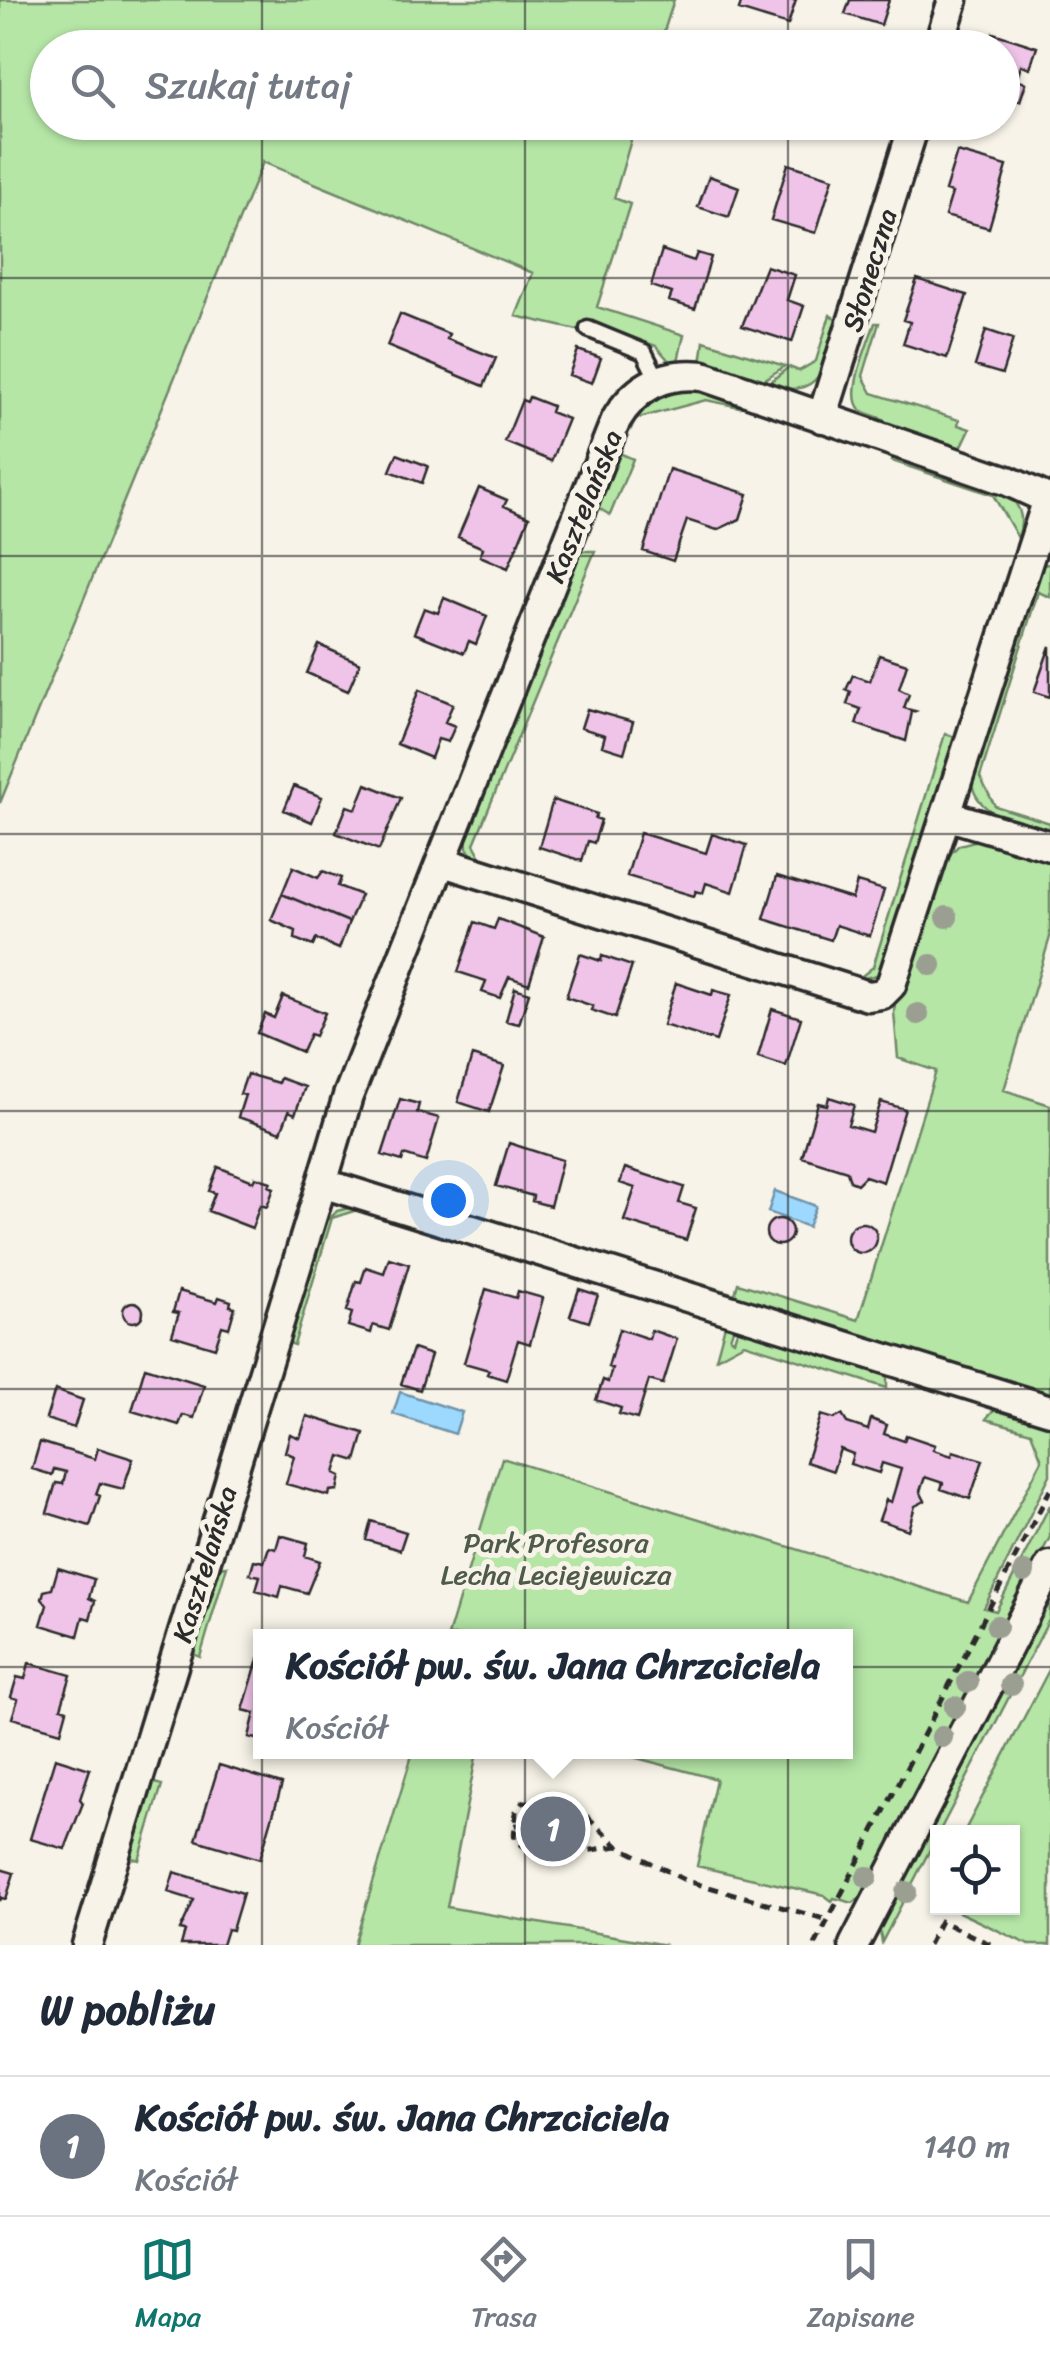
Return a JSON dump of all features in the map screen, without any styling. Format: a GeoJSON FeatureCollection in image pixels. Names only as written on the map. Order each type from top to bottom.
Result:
{"type":"FeatureCollection","features":[{"type":"Feature","properties":{"kind":"street"},"geometry":{"type":"LineString","coordinates":[[944,30],[953,0]]}},
{"type":"Feature","properties":{"kind":"street","name":"Słoneczna"},"geometry":{"type":"LineString","coordinates":[[822,418],[909,140]]}},
{"type":"Feature","properties":{"kind":"street"},"geometry":{"type":"LineString","coordinates":[[443,862],[868,996],[882,994],[891,985],[1049,499],[1008,481],[704,376],[687,374],[658,380]]}},
{"type":"Feature","properties":{"kind":"street","name":"Kasztelańska"},"geometry":{"type":"LineString","coordinates":[[87,1945],[348,1096],[616,420],[634,394],[658,380]]}},
{"type":"Feature","properties":{"kind":"street"},"geometry":{"type":"LineString","coordinates":[[946,815],[1050,846]]}},
{"type":"Feature","properties":{"kind":"street"},"geometry":{"type":"LineString","coordinates":[[322,1183],[1050,1410]]}},
{"type":"Feature","properties":{"kind":"street"},"geometry":{"type":"LineString","coordinates":[[854,1945],[1050,1566]]}},
{"type":"Feature","properties":{"kind":"lane"},"geometry":{"type":"LineString","coordinates":[[588,329],[644,352],[658,380]]}},
{"type":"Feature","properties":{"kind":"path"},"geometry":{"type":"LineString","coordinates":[[815,1945],[1050,1490]]}},
{"type":"Feature","properties":{"kind":"path"},"geometry":{"type":"LineString","coordinates":[[618,1846],[574,1852],[530,1850],[514,1839],[516,1811],[524,1802],[573,1803],[618,1846],[687,1881],[828,1920]]}},
{"type":"Feature","properties":{"kind":"path"},"geometry":{"type":"LineString","coordinates":[[515,1825],[525,1826]]}},
{"type":"Feature","properties":{"kind":"path"},"geometry":{"type":"LineString","coordinates":[[928,1945],[940,1921],[992,1945]]}},
{"type":"Feature","properties":{"kind":"green space"},"geometry":{"type":"Polygon","coordinates":[[[0,0],[674,0],[664,30],[30,30],[30,140],[631,140],[614,198],[630,204],[597,307],[684,335],[677,365],[656,346],[590,321],[586,332],[516,316],[533,273],[263,162],[0,803],[0,0]]]}},
{"type":"Feature","properties":{"kind":"green space"},"geometry":{"type":"Polygon","coordinates":[[[830,315],[840,322],[818,376],[799,388],[766,385],[789,367],[799,371],[816,361],[830,315]]]}},
{"type":"Feature","properties":{"kind":"green space"},"geometry":{"type":"Polygon","coordinates":[[[875,323],[879,323],[863,376],[872,393],[959,420],[958,425],[970,429],[959,452],[881,426],[883,419],[860,409],[856,402],[857,380],[875,323]]]}},
{"type":"Feature","properties":{"kind":"green space"},"geometry":{"type":"Polygon","coordinates":[[[704,341],[785,366],[759,383],[701,364],[704,341]]]}},
{"type":"Feature","properties":{"kind":"green space"},"geometry":{"type":"Polygon","coordinates":[[[674,387],[697,387],[742,402],[740,407],[706,400],[635,419],[631,429],[627,428],[640,405],[674,387]]]}},
{"type":"Feature","properties":{"kind":"green space"},"geometry":{"type":"Polygon","coordinates":[[[617,452],[633,459],[610,515],[595,506],[617,452]]]}},
{"type":"Feature","properties":{"kind":"green space"},"geometry":{"type":"Polygon","coordinates":[[[894,455],[1009,496],[1021,516],[1018,538],[993,495],[892,461],[894,455]]]}},
{"type":"Feature","properties":{"kind":"green space"},"geometry":{"type":"Polygon","coordinates":[[[577,551],[595,551],[474,844],[483,861],[475,860],[467,848],[466,832],[577,551]]]}},
{"type":"Feature","properties":{"kind":"green space"},"geometry":{"type":"Polygon","coordinates":[[[1050,564],[1050,597],[1038,592],[980,777],[995,806],[1050,823],[1050,833],[989,810],[980,802],[971,778],[1038,565],[1050,564]]]}},
{"type":"Feature","properties":{"kind":"green space"},"geometry":{"type":"Polygon","coordinates":[[[945,734],[955,737],[884,966],[877,975],[857,980],[873,967],[945,734]]]}},
{"type":"Feature","properties":{"kind":"green space"},"geometry":{"type":"Polygon","coordinates":[[[978,840],[1050,861],[1050,937],[1004,1090],[1050,1105],[1050,1396],[667,1278],[666,1273],[735,1294],[738,1283],[858,1320],[936,1071],[898,1058],[895,1003],[904,991],[945,859],[959,845],[978,840]]]}},
{"type":"Feature","properties":{"kind":"green space"},"geometry":{"type":"Polygon","coordinates":[[[353,1207],[391,1216],[390,1221],[357,1210],[332,1218],[294,1345],[286,1341],[324,1224],[337,1211],[353,1207]]]}},
{"type":"Feature","properties":{"kind":"green space"},"geometry":{"type":"Polygon","coordinates":[[[701,1312],[735,1323],[730,1338],[734,1340],[739,1325],[887,1373],[887,1388],[744,1343],[716,1358],[725,1325],[699,1317],[701,1312]]]}},
{"type":"Feature","properties":{"kind":"green space","name":"Park Profesora Lecha Leciejewicza"},"geometry":{"type":"Polygon","coordinates":[[[996,1407],[1050,1423],[1050,1475],[984,1608],[996,1611],[1050,1505],[1050,1537],[866,1893],[853,1903],[697,1866],[716,1779],[640,1759],[853,1759],[853,1629],[450,1629],[502,1458],[968,1602],[1042,1460],[1031,1432],[986,1419],[996,1407]]]}},
{"type":"Feature","properties":{"kind":"green space"},"geometry":{"type":"Polygon","coordinates":[[[227,1566],[200,1657],[191,1653],[217,1567],[227,1566]]]}},
{"type":"Feature","properties":{"kind":"green space"},"geometry":{"type":"Polygon","coordinates":[[[1050,1596],[1050,1618],[943,1825],[932,1825],[1050,1596]]]}},
{"type":"Feature","properties":{"kind":"green space"},"geometry":{"type":"Polygon","coordinates":[[[1050,1668],[1050,1945],[1029,1945],[965,1915],[1020,1915],[1020,1825],[968,1825],[1050,1668]]]}},
{"type":"Feature","properties":{"kind":"green space"},"geometry":{"type":"Polygon","coordinates":[[[411,1759],[476,1759],[447,1907],[666,1945],[354,1945],[411,1759]]]}},
{"type":"Feature","properties":{"kind":"green space"},"geometry":{"type":"Polygon","coordinates":[[[151,1782],[162,1785],[139,1860],[128,1857],[151,1782]]]}},
{"type":"Feature","properties":{"kind":"green space"},"geometry":{"type":"Polygon","coordinates":[[[930,1828],[930,1849],[882,1942],[879,1927],[930,1828]]]}},
{"type":"Feature","properties":{"kind":"water"},"geometry":{"type":"Polygon","coordinates":[[[775,1191],[816,1206],[808,1227],[768,1212],[775,1191]]]}},
{"type":"Feature","properties":{"kind":"water"},"geometry":{"type":"Polygon","coordinates":[[[400,1392],[462,1412],[455,1434],[393,1414],[400,1392]]]}},
{"type":"Feature","properties":{"kind":"building"},"geometry":{"type":"Polygon","coordinates":[[[742,0],[796,0],[788,25],[739,10],[742,0]]]}},
{"type":"Feature","properties":{"kind":"building"},"geometry":{"type":"Polygon","coordinates":[[[850,0],[889,0],[881,25],[845,14],[850,0]]]}},
{"type":"Feature","properties":{"kind":"building"},"geometry":{"type":"Polygon","coordinates":[[[1020,42],[1037,47],[1030,68],[1021,65],[1020,69],[1020,42]]]}},
{"type":"Feature","properties":{"kind":"building"},"geometry":{"type":"Polygon","coordinates":[[[957,152],[1007,166],[989,228],[945,216],[952,193],[945,191],[957,152]]]}},
{"type":"Feature","properties":{"kind":"building"},"geometry":{"type":"Polygon","coordinates":[[[788,164],[833,178],[816,233],[771,220],[788,164]]]}},
{"type":"Feature","properties":{"kind":"building"},"geometry":{"type":"Polygon","coordinates":[[[709,176],[739,187],[729,217],[698,207],[709,176]]]}},
{"type":"Feature","properties":{"kind":"building"},"geometry":{"type":"Polygon","coordinates":[[[662,250],[694,261],[697,253],[711,257],[695,309],[669,301],[672,293],[651,286],[662,250]]]}},
{"type":"Feature","properties":{"kind":"building"},"geometry":{"type":"Polygon","coordinates":[[[766,266],[795,275],[787,300],[804,306],[792,342],[742,326],[766,266]]]}},
{"type":"Feature","properties":{"kind":"building"},"geometry":{"type":"Polygon","coordinates":[[[917,279],[967,295],[947,358],[903,344],[910,322],[903,320],[917,279]]]}},
{"type":"Feature","properties":{"kind":"building"},"geometry":{"type":"Polygon","coordinates":[[[400,314],[449,334],[447,339],[496,358],[484,386],[387,346],[400,314]]]}},
{"type":"Feature","properties":{"kind":"building"},"geometry":{"type":"Polygon","coordinates":[[[986,330],[1013,339],[1002,374],[975,366],[986,330]]]}},
{"type":"Feature","properties":{"kind":"building"},"geometry":{"type":"Polygon","coordinates":[[[578,350],[601,358],[592,383],[569,375],[578,350]]]}},
{"type":"Feature","properties":{"kind":"building"},"geometry":{"type":"Polygon","coordinates":[[[529,397],[552,406],[550,412],[568,419],[551,461],[505,442],[522,400],[527,402],[529,397]]]}},
{"type":"Feature","properties":{"kind":"building"},"geometry":{"type":"Polygon","coordinates":[[[397,454],[428,466],[422,483],[390,471],[397,454]]]}},
{"type":"Feature","properties":{"kind":"building"},"geometry":{"type":"Polygon","coordinates":[[[669,469],[748,494],[740,519],[717,530],[687,520],[673,561],[643,551],[669,469]]]}},
{"type":"Feature","properties":{"kind":"building"},"geometry":{"type":"Polygon","coordinates":[[[479,488],[507,500],[504,506],[529,517],[508,568],[480,556],[483,548],[458,537],[479,488]]]}},
{"type":"Feature","properties":{"kind":"building"},"geometry":{"type":"Polygon","coordinates":[[[444,598],[487,616],[476,644],[469,641],[464,653],[414,633],[424,608],[438,613],[444,598]]]}},
{"type":"Feature","properties":{"kind":"building"},"geometry":{"type":"Polygon","coordinates":[[[319,645],[360,663],[348,691],[307,673],[319,645]]]}},
{"type":"Feature","properties":{"kind":"building"},"geometry":{"type":"Polygon","coordinates":[[[1050,646],[1050,697],[1034,692],[1050,646]]]}},
{"type":"Feature","properties":{"kind":"building"},"geometry":{"type":"Polygon","coordinates":[[[879,655],[907,664],[899,689],[909,694],[904,708],[915,711],[906,741],[856,724],[861,709],[847,704],[851,692],[846,690],[853,675],[870,681],[879,655]]]}},
{"type":"Feature","properties":{"kind":"building"},"geometry":{"type":"Polygon","coordinates":[[[419,690],[453,704],[445,722],[455,726],[448,742],[438,739],[431,758],[397,744],[419,690]]]}},
{"type":"Feature","properties":{"kind":"building"},"geometry":{"type":"Polygon","coordinates":[[[587,709],[633,722],[624,753],[602,746],[605,735],[581,728],[587,709]]]}},
{"type":"Feature","properties":{"kind":"building"},"geometry":{"type":"Polygon","coordinates":[[[366,784],[401,798],[379,850],[336,833],[347,806],[356,809],[366,784]]]}},
{"type":"Feature","properties":{"kind":"building"},"geometry":{"type":"Polygon","coordinates":[[[294,786],[322,797],[312,822],[284,810],[294,786]]]}},
{"type":"Feature","properties":{"kind":"building"},"geometry":{"type":"Polygon","coordinates":[[[553,800],[597,814],[595,818],[601,820],[594,843],[588,841],[582,861],[539,847],[553,800]]]}},
{"type":"Feature","properties":{"kind":"building"},"geometry":{"type":"Polygon","coordinates":[[[640,833],[706,853],[712,834],[747,845],[733,892],[706,883],[703,893],[696,891],[694,896],[627,876],[640,833]]]}},
{"type":"Feature","properties":{"kind":"building"},"geometry":{"type":"Polygon","coordinates":[[[293,867],[318,878],[323,871],[341,878],[338,886],[361,895],[349,922],[282,894],[293,867]]]}},
{"type":"Feature","properties":{"kind":"building"},"geometry":{"type":"Polygon","coordinates":[[[777,876],[852,899],[857,882],[884,890],[870,936],[836,925],[831,940],[764,919],[777,876]]]}},
{"type":"Feature","properties":{"kind":"building"},"geometry":{"type":"Polygon","coordinates":[[[282,894],[349,922],[339,949],[316,939],[313,946],[295,939],[296,931],[271,920],[282,894]]]}},
{"type":"Feature","properties":{"kind":"building"},"geometry":{"type":"Polygon","coordinates":[[[498,919],[544,937],[529,984],[509,977],[500,998],[482,992],[486,981],[458,972],[475,922],[494,929],[498,919]]]}},
{"type":"Feature","properties":{"kind":"building"},"geometry":{"type":"Polygon","coordinates":[[[580,954],[632,966],[615,1018],[566,997],[580,954]]]}},
{"type":"Feature","properties":{"kind":"building"},"geometry":{"type":"Polygon","coordinates":[[[676,983],[712,995],[713,990],[731,995],[716,1041],[663,1025],[676,983]]]}},
{"type":"Feature","properties":{"kind":"building"},"geometry":{"type":"Polygon","coordinates":[[[515,988],[529,993],[519,1024],[506,1021],[515,988]]]}},
{"type":"Feature","properties":{"kind":"building"},"geometry":{"type":"Polygon","coordinates":[[[283,996],[325,1013],[315,1036],[310,1034],[302,1052],[257,1033],[265,1014],[274,1018],[283,996]]]}},
{"type":"Feature","properties":{"kind":"building"},"geometry":{"type":"Polygon","coordinates":[[[772,1009],[801,1018],[786,1066],[758,1057],[772,1009]]]}},
{"type":"Feature","properties":{"kind":"building"},"geometry":{"type":"Polygon","coordinates":[[[472,1056],[504,1066],[489,1112],[458,1102],[472,1056]]]}},
{"type":"Feature","properties":{"kind":"building"},"geometry":{"type":"Polygon","coordinates":[[[247,1074],[278,1083],[280,1078],[305,1087],[295,1114],[289,1111],[281,1132],[238,1117],[247,1074]]]}},
{"type":"Feature","properties":{"kind":"building"},"geometry":{"type":"Polygon","coordinates":[[[829,1097],[854,1105],[848,1125],[871,1132],[881,1102],[905,1109],[883,1182],[865,1176],[857,1184],[850,1181],[847,1171],[802,1157],[818,1103],[827,1105],[829,1097]]]}},
{"type":"Feature","properties":{"kind":"building"},"geometry":{"type":"Polygon","coordinates":[[[400,1099],[419,1104],[417,1112],[439,1118],[426,1162],[404,1155],[402,1161],[382,1155],[400,1099]]]}},
{"type":"Feature","properties":{"kind":"building"},"geometry":{"type":"Polygon","coordinates":[[[509,1143],[562,1160],[550,1206],[532,1201],[533,1196],[496,1186],[509,1143]]]}},
{"type":"Feature","properties":{"kind":"building"},"geometry":{"type":"Polygon","coordinates":[[[218,1167],[253,1181],[255,1177],[271,1182],[269,1186],[274,1188],[267,1207],[260,1205],[252,1228],[208,1211],[215,1193],[209,1191],[218,1167]]]}},
{"type":"Feature","properties":{"kind":"building"},"geometry":{"type":"Polygon","coordinates":[[[625,1168],[684,1187],[679,1203],[696,1208],[686,1240],[624,1221],[635,1188],[620,1183],[625,1168]]]}},
{"type":"Feature","properties":{"kind":"building"},"geometry":{"type":"Polygon","coordinates":[[[779,1219],[788,1223],[792,1232],[788,1241],[779,1245],[770,1241],[766,1232],[770,1223],[779,1219]]]}},
{"type":"Feature","properties":{"kind":"building"},"geometry":{"type":"Polygon","coordinates":[[[862,1223],[876,1232],[877,1238],[868,1252],[862,1253],[848,1244],[847,1238],[856,1224],[862,1223]]]}},
{"type":"Feature","properties":{"kind":"building"},"geometry":{"type":"Polygon","coordinates":[[[389,1258],[409,1264],[389,1330],[373,1325],[371,1333],[348,1326],[352,1313],[347,1311],[356,1281],[361,1282],[366,1267],[384,1273],[389,1258]]]}},
{"type":"Feature","properties":{"kind":"building"},"geometry":{"type":"Polygon","coordinates":[[[486,1289],[516,1298],[518,1291],[543,1298],[530,1344],[518,1340],[506,1380],[464,1363],[486,1289]]]}},
{"type":"Feature","properties":{"kind":"building"},"geometry":{"type":"Polygon","coordinates":[[[579,1289],[598,1295],[589,1322],[570,1316],[579,1289]]]}},
{"type":"Feature","properties":{"kind":"building"},"geometry":{"type":"Polygon","coordinates":[[[179,1291],[217,1302],[219,1297],[235,1307],[229,1328],[222,1326],[215,1348],[172,1335],[179,1313],[173,1312],[179,1291]]]}},
{"type":"Feature","properties":{"kind":"building"},"geometry":{"type":"Polygon","coordinates":[[[129,1302],[137,1302],[143,1312],[137,1322],[129,1322],[123,1316],[123,1308],[129,1302]]]}},
{"type":"Feature","properties":{"kind":"building"},"geometry":{"type":"Polygon","coordinates":[[[619,1329],[649,1339],[651,1330],[677,1339],[663,1384],[649,1380],[637,1419],[619,1414],[621,1408],[596,1400],[603,1380],[608,1382],[612,1368],[608,1367],[619,1329]]]}},
{"type":"Feature","properties":{"kind":"building"},"geometry":{"type":"Polygon","coordinates":[[[413,1349],[431,1355],[420,1390],[401,1384],[413,1349]]]}},
{"type":"Feature","properties":{"kind":"building"},"geometry":{"type":"Polygon","coordinates":[[[145,1367],[204,1385],[194,1418],[183,1415],[179,1425],[132,1411],[145,1367]]]}},
{"type":"Feature","properties":{"kind":"building"},"geometry":{"type":"Polygon","coordinates":[[[55,1390],[83,1400],[74,1428],[46,1419],[55,1390]]]}},
{"type":"Feature","properties":{"kind":"building"},"geometry":{"type":"Polygon","coordinates":[[[821,1415],[834,1419],[842,1415],[847,1423],[868,1430],[871,1419],[887,1425],[884,1434],[904,1441],[906,1435],[935,1445],[933,1450],[983,1460],[970,1499],[941,1489],[943,1483],[925,1477],[920,1491],[925,1501],[915,1506],[908,1530],[879,1520],[886,1500],[891,1502],[901,1469],[882,1463],[879,1473],[850,1464],[853,1454],[840,1449],[833,1471],[806,1462],[821,1415]]]}},
{"type":"Feature","properties":{"kind":"building"},"geometry":{"type":"Polygon","coordinates":[[[307,1416],[364,1433],[356,1461],[340,1456],[335,1473],[341,1476],[338,1490],[330,1491],[329,1496],[286,1484],[294,1456],[285,1452],[290,1434],[300,1438],[307,1416]]]}},
{"type":"Feature","properties":{"kind":"building"},"geometry":{"type":"Polygon","coordinates":[[[40,1442],[95,1459],[98,1448],[133,1459],[123,1489],[100,1483],[90,1526],[47,1513],[56,1483],[63,1484],[66,1472],[54,1469],[52,1475],[32,1469],[40,1442]]]}},
{"type":"Feature","properties":{"kind":"building"},"geometry":{"type":"Polygon","coordinates":[[[371,1521],[406,1532],[400,1550],[366,1540],[371,1521]]]}},
{"type":"Feature","properties":{"kind":"building"},"geometry":{"type":"Polygon","coordinates":[[[280,1535],[308,1543],[305,1556],[320,1561],[307,1593],[282,1586],[279,1597],[256,1590],[260,1576],[250,1574],[254,1560],[264,1562],[269,1547],[276,1549],[280,1535]]]}},
{"type":"Feature","properties":{"kind":"building"},"geometry":{"type":"Polygon","coordinates":[[[58,1568],[94,1579],[89,1598],[95,1601],[90,1619],[83,1617],[78,1636],[41,1625],[47,1605],[42,1599],[44,1591],[52,1589],[58,1568]]]}},
{"type":"Feature","properties":{"kind":"building"},"geometry":{"type":"Polygon","coordinates":[[[29,1663],[71,1675],[61,1708],[67,1710],[61,1732],[12,1718],[18,1699],[11,1697],[17,1677],[25,1679],[29,1663]]]}},
{"type":"Feature","properties":{"kind":"building"},"geometry":{"type":"Polygon","coordinates":[[[253,1676],[253,1712],[243,1710],[253,1676]]]}},
{"type":"Feature","properties":{"kind":"building"},"geometry":{"type":"Polygon","coordinates":[[[55,1758],[90,1769],[80,1799],[83,1803],[65,1849],[30,1839],[55,1758]]]}},
{"type":"Feature","properties":{"kind":"building"},"geometry":{"type":"Polygon","coordinates":[[[219,1765],[282,1784],[260,1859],[196,1840],[219,1765]]]}},
{"type":"Feature","properties":{"kind":"building"},"geometry":{"type":"Polygon","coordinates":[[[529,1811],[574,1813],[583,1822],[582,1833],[572,1842],[528,1840],[525,1826],[529,1811]]]}},
{"type":"Feature","properties":{"kind":"building"},"geometry":{"type":"Polygon","coordinates":[[[0,1869],[14,1873],[6,1899],[0,1901],[0,1869]]]}},
{"type":"Feature","properties":{"kind":"building"},"geometry":{"type":"Polygon","coordinates":[[[174,1872],[243,1893],[232,1930],[227,1929],[222,1945],[181,1945],[185,1931],[180,1930],[194,1900],[168,1892],[174,1872]]]}},
{"type":"Feature","properties":{"kind":"place","name":"Kościół pw. św. Jana Chrzciciela"},"geometry":{"type":"Point","coordinates":[553,1829]}}]}
